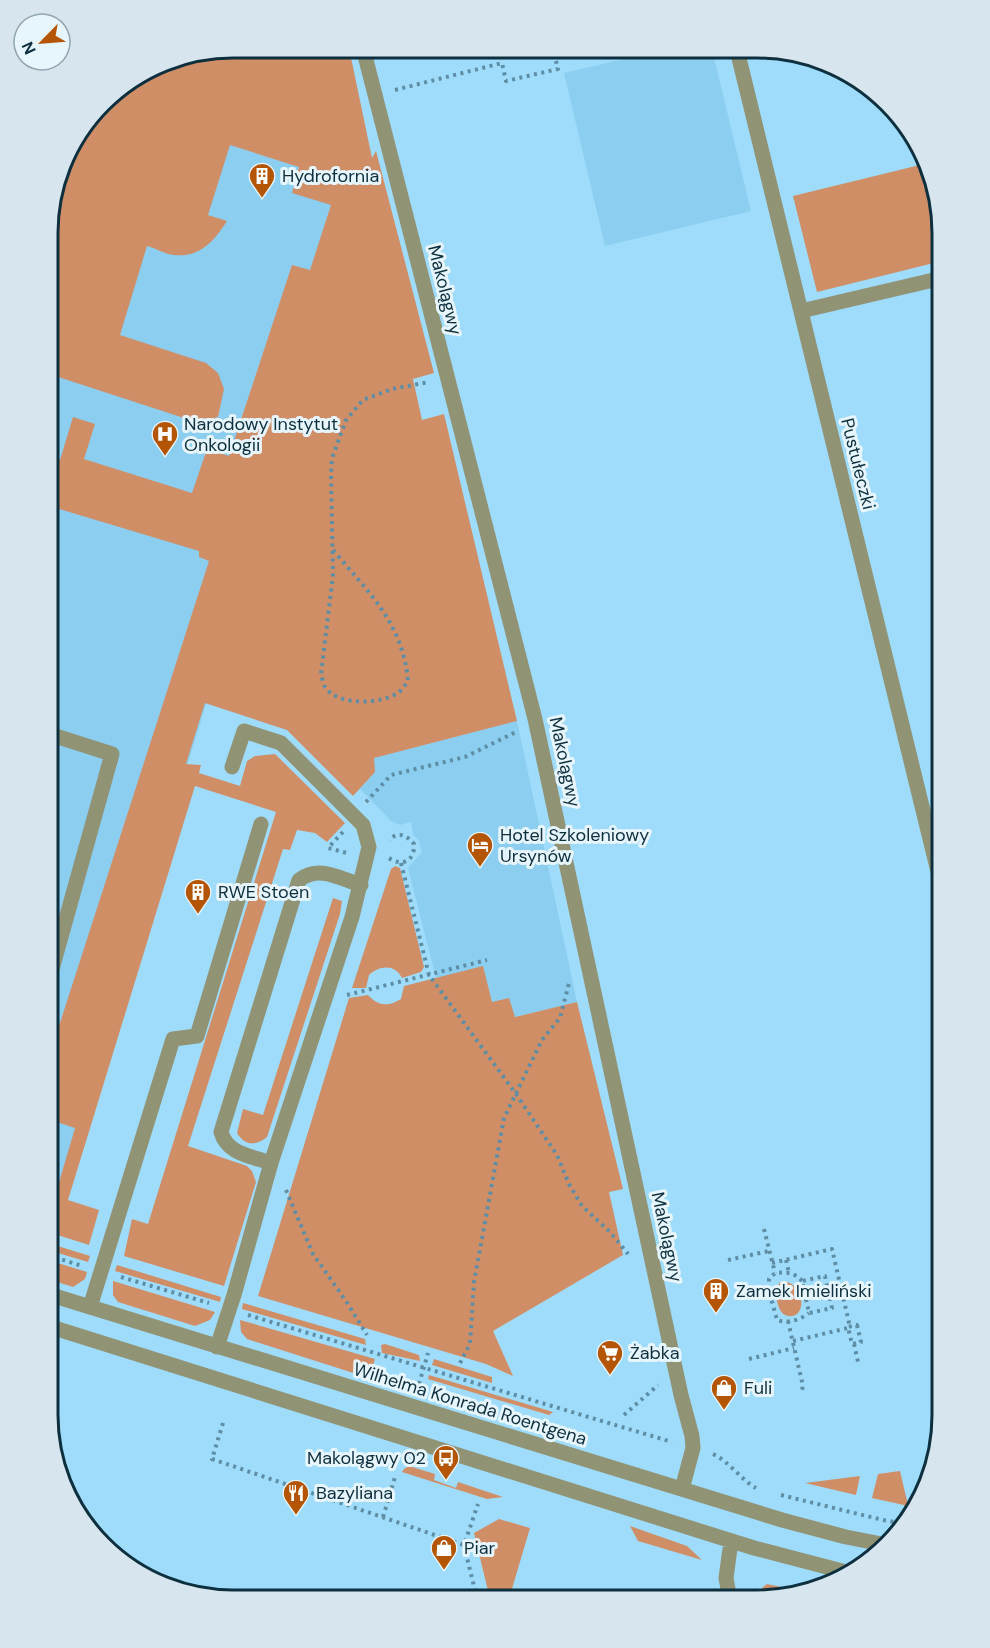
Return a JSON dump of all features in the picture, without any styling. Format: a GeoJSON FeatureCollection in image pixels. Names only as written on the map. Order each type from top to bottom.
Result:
{"type":"FeatureCollection","features":[{"type":"Feature","properties":{"kind":"street","name":"Makolągwy"},"geometry":{"type":"LineString","coordinates":[[366,59],[536,719],[672,1354],[692,1436],[693,1448],[682,1489]]}},
{"type":"Feature","properties":{"kind":"street","name":"Pustułeczki"},"geometry":{"type":"LineString","coordinates":[[739,59],[931,845]]}},
{"type":"Feature","properties":{"kind":"street"},"geometry":{"type":"LineString","coordinates":[[801,311],[932,280]]}},
{"type":"Feature","properties":{"kind":"street"},"geometry":{"type":"LineString","coordinates":[[217,1347],[271,1163],[352,917],[369,847],[363,825],[281,743],[244,730],[232,767]]}},
{"type":"Feature","properties":{"kind":"street"},"geometry":{"type":"LineString","coordinates":[[58,737],[112,754],[58,948]]}},
{"type":"Feature","properties":{"kind":"street"},"geometry":{"type":"LineString","coordinates":[[90,1307],[173,1039],[197,1036],[261,824]]}},
{"type":"Feature","properties":{"kind":"street"},"geometry":{"type":"LineString","coordinates":[[271,1163],[231,1149],[224,1142],[220,1132],[299,880],[309,873],[320,872],[361,885]]}},
{"type":"Feature","properties":{"kind":"street","name":"Wilhelma Konrada Roentgena"},"geometry":{"type":"LineString","coordinates":[[58,1297],[802,1526],[875,1543]]}},
{"type":"Feature","properties":{"kind":"street"},"geometry":{"type":"LineString","coordinates":[[58,1329],[731,1541],[837,1570]]}},
{"type":"Feature","properties":{"kind":"street"},"geometry":{"type":"LineString","coordinates":[[728,1590],[726,1578],[731,1541]]}},
{"type":"Feature","properties":{"kind":"path"},"geometry":{"type":"LineString","coordinates":[[402,89],[502,63],[506,81],[558,69],[556,59]]}},
{"type":"Feature","properties":{"kind":"path"},"geometry":{"type":"LineString","coordinates":[[333,550],[387,615],[406,660],[408,681],[398,693],[380,700],[349,701],[337,698],[325,687],[321,674],[333,575],[332,459],[346,420],[363,400],[392,389],[448,378]]}},
{"type":"Feature","properties":{"kind":"path"},"geometry":{"type":"LineString","coordinates":[[366,802],[391,775],[465,757],[514,733],[536,719]]}},
{"type":"Feature","properties":{"kind":"path"},"geometry":{"type":"LineString","coordinates":[[387,843],[391,837],[398,834],[405,835],[414,844],[411,858],[401,863],[388,858]]}},
{"type":"Feature","properties":{"kind":"path"},"geometry":{"type":"LineString","coordinates":[[401,863],[429,975],[516,1094],[557,1155],[568,1184],[582,1206],[610,1232],[630,1257]]}},
{"type":"Feature","properties":{"kind":"path"},"geometry":{"type":"LineString","coordinates":[[344,996],[486,960]]}},
{"type":"Feature","properties":{"kind":"path"},"geometry":{"type":"LineString","coordinates":[[460,1363],[470,1344],[474,1282],[504,1118],[542,1040],[560,1018],[569,973]]}},
{"type":"Feature","properties":{"kind":"path"},"geometry":{"type":"LineString","coordinates":[[285,1187],[313,1254],[346,1300],[367,1335]]}},
{"type":"Feature","properties":{"kind":"path"},"geometry":{"type":"LineString","coordinates":[[764,1229],[774,1273],[768,1284],[775,1317],[780,1322],[801,1319],[809,1313],[832,1308],[825,1276],[802,1281],[789,1273],[774,1273]]}},
{"type":"Feature","properties":{"kind":"path"},"geometry":{"type":"LineString","coordinates":[[772,1263],[832,1250],[852,1344],[854,1344],[860,1366]]}},
{"type":"Feature","properties":{"kind":"path"},"geometry":{"type":"LineString","coordinates":[[728,1260],[769,1251]]}},
{"type":"Feature","properties":{"kind":"path"},"geometry":{"type":"LineString","coordinates":[[58,1258],[676,1443]]}},
{"type":"Feature","properties":{"kind":"path"},"geometry":{"type":"LineString","coordinates":[[786,1260],[789,1273]]}},
{"type":"Feature","properties":{"kind":"path"},"geometry":{"type":"LineString","coordinates":[[802,1281],[809,1313]]}},
{"type":"Feature","properties":{"kind":"path"},"geometry":{"type":"LineString","coordinates":[[788,1321],[803,1386],[801,1395]]}},
{"type":"Feature","properties":{"kind":"path"},"geometry":{"type":"LineString","coordinates":[[793,1341],[857,1325],[861,1342],[854,1344]]}},
{"type":"Feature","properties":{"kind":"path"},"geometry":{"type":"LineString","coordinates":[[749,1359],[794,1348]]}},
{"type":"Feature","properties":{"kind":"path"},"geometry":{"type":"LineString","coordinates":[[419,1384],[428,1353]]}},
{"type":"Feature","properties":{"kind":"path"},"geometry":{"type":"LineString","coordinates":[[624,1415],[658,1385]]}},
{"type":"Feature","properties":{"kind":"path"},"geometry":{"type":"LineString","coordinates":[[223,1423],[212,1460],[464,1545]]}},
{"type":"Feature","properties":{"kind":"path"},"geometry":{"type":"LineString","coordinates":[[709,1453],[722,1460],[747,1483],[758,1489]]}},
{"type":"Feature","properties":{"kind":"path"},"geometry":{"type":"LineString","coordinates":[[383,1517],[395,1477]]}},
{"type":"Feature","properties":{"kind":"path"},"geometry":{"type":"LineString","coordinates":[[779,1495],[895,1521]]}},
{"type":"Feature","properties":{"kind":"path"},"geometry":{"type":"LineString","coordinates":[[475,1590],[464,1545],[478,1504]]}},
{"type":"Feature","properties":{"kind":"shaded area"},"geometry":{"type":"Polygon","coordinates":[[[222,59],[351,59],[372,158],[376,151],[434,373],[413,379],[422,420],[444,414],[517,721],[374,758],[375,772],[353,796],[287,730],[205,703],[186,764],[201,765],[199,773],[240,786],[247,761],[255,756],[275,754],[345,823],[327,842],[315,833],[297,830],[290,850],[283,849],[188,1146],[247,1166],[252,1171],[256,1182],[224,1286],[124,1256],[132,1219],[148,1224],[276,812],[195,786],[68,1200],[99,1210],[89,1245],[58,1235],[58,1186],[75,1128],[58,1122],[58,1029],[209,561],[199,557],[199,551],[58,509],[58,459],[60,460],[73,417],[95,424],[84,459],[192,493],[207,449],[229,456],[292,265],[310,270],[331,205],[292,193],[299,167],[230,145],[208,215],[227,221],[205,247],[191,254],[171,254],[147,246],[120,335],[206,363],[218,373],[224,389],[218,417],[208,420],[190,420],[58,377],[58,233],[64,188],[72,166],[88,136],[118,102],[136,88],[166,72],[199,62],[222,59]]]}},
{"type":"Feature","properties":{"kind":"shaded area","name":"Narodowy Instytut Onkologii"},"geometry":{"type":"Polygon","coordinates":[[[241,59],[357,212],[58,1187],[58,233],[64,188],[72,166],[88,136],[118,102],[136,88],[177,68],[199,62],[241,59]]]}},
{"type":"Feature","properties":{"kind":"shaded area"},"geometry":{"type":"Polygon","coordinates":[[[624,59],[714,59],[751,211],[605,246],[564,73],[624,59]]]}},
{"type":"Feature","properties":{"kind":"shaded area"},"geometry":{"type":"Polygon","coordinates":[[[918,166],[928,199],[932,233],[932,263],[817,292],[793,196],[918,166]]]}},
{"type":"Feature","properties":{"kind":"shaded area"},"geometry":{"type":"Polygon","coordinates":[[[517,721],[577,1002],[514,1017],[492,1003],[483,967],[436,978],[408,868],[422,852],[418,839],[413,835],[411,822],[400,825],[391,821],[360,789],[375,772],[373,758],[517,721]]]}},
{"type":"Feature","properties":{"kind":"shaded area"},"geometry":{"type":"Polygon","coordinates":[[[395,866],[400,868],[424,967],[421,972],[402,978],[391,968],[378,969],[369,975],[366,988],[352,988],[391,869],[395,866]]]}},
{"type":"Feature","properties":{"kind":"shaded area"},"geometry":{"type":"Polygon","coordinates":[[[333,898],[342,901],[340,914],[267,1137],[255,1143],[247,1142],[237,1133],[243,1109],[263,1115],[333,898]]]}},
{"type":"Feature","properties":{"kind":"shaded area"},"geometry":{"type":"Polygon","coordinates":[[[483,966],[492,1002],[509,998],[515,1017],[577,1002],[623,1189],[609,1192],[623,1255],[493,1331],[513,1376],[486,1364],[258,1296],[349,998],[368,995],[379,1003],[392,1003],[401,999],[404,986],[483,966]]]}},
{"type":"Feature","properties":{"kind":"shaded area"},"geometry":{"type":"Polygon","coordinates":[[[58,1246],[90,1256],[88,1262],[58,1253],[58,1246]]]}},
{"type":"Feature","properties":{"kind":"shaded area"},"geometry":{"type":"Polygon","coordinates":[[[58,1263],[87,1272],[85,1279],[73,1287],[58,1282],[58,1263]]]}},
{"type":"Feature","properties":{"kind":"shaded area"},"geometry":{"type":"Polygon","coordinates":[[[117,1265],[221,1297],[220,1302],[115,1271],[117,1265]]]}},
{"type":"Feature","properties":{"kind":"shaded area"},"geometry":{"type":"Polygon","coordinates":[[[113,1281],[215,1312],[210,1320],[195,1326],[118,1302],[113,1295],[113,1281]]]}},
{"type":"Feature","properties":{"kind":"shaded area"},"geometry":{"type":"Polygon","coordinates":[[[783,1281],[797,1289],[800,1296],[800,1310],[791,1316],[783,1314],[777,1303],[777,1290],[780,1282],[783,1281]]]}},
{"type":"Feature","properties":{"kind":"shaded area"},"geometry":{"type":"Polygon","coordinates":[[[243,1303],[365,1339],[366,1345],[242,1309],[243,1303]]]}},
{"type":"Feature","properties":{"kind":"shaded area"},"geometry":{"type":"Polygon","coordinates":[[[240,1320],[375,1359],[369,1378],[247,1339],[241,1332],[240,1320]]]}},
{"type":"Feature","properties":{"kind":"shaded area"},"geometry":{"type":"Polygon","coordinates":[[[385,1344],[419,1355],[420,1361],[382,1353],[381,1345],[385,1344]]]}},
{"type":"Feature","properties":{"kind":"shaded area"},"geometry":{"type":"Polygon","coordinates":[[[434,1359],[492,1377],[492,1383],[432,1365],[434,1359]]]}},
{"type":"Feature","properties":{"kind":"shaded area"},"geometry":{"type":"Polygon","coordinates":[[[429,1375],[553,1412],[549,1415],[428,1379],[429,1375]]]}},
{"type":"Feature","properties":{"kind":"shaded area"},"geometry":{"type":"Polygon","coordinates":[[[409,1466],[435,1474],[434,1480],[456,1488],[458,1482],[503,1497],[487,1499],[402,1472],[409,1466]]]}},
{"type":"Feature","properties":{"kind":"shaded area"},"geometry":{"type":"Polygon","coordinates":[[[900,1471],[907,1502],[905,1507],[872,1498],[878,1474],[900,1471]]]}},
{"type":"Feature","properties":{"kind":"shaded area"},"geometry":{"type":"Polygon","coordinates":[[[860,1476],[856,1495],[805,1483],[860,1476]]]}},
{"type":"Feature","properties":{"kind":"shaded area"},"geometry":{"type":"Polygon","coordinates":[[[499,1519],[530,1528],[512,1590],[488,1590],[474,1533],[499,1519]]]}},
{"type":"Feature","properties":{"kind":"shaded area"},"geometry":{"type":"Polygon","coordinates":[[[630,1526],[687,1546],[702,1560],[638,1541],[630,1526]]]}},
{"type":"Feature","properties":{"kind":"shaded area"},"geometry":{"type":"Polygon","coordinates":[[[767,1584],[782,1587],[762,1590],[767,1584]]]}},
{"type":"Feature","properties":{"kind":"place","name":"Hydrofornia"},"geometry":{"type":"Point","coordinates":[262,199]}},
{"type":"Feature","properties":{"kind":"place","name":"Narodowy Instytut Onkologii"},"geometry":{"type":"Point","coordinates":[165,457]}},
{"type":"Feature","properties":{"kind":"place","name":"Hotel Szkoleniowy Ursynów"},"geometry":{"type":"Point","coordinates":[480,868]}},
{"type":"Feature","properties":{"kind":"place","name":"RWE Stoen"},"geometry":{"type":"Point","coordinates":[198,915]}},
{"type":"Feature","properties":{"kind":"place","name":"Zamek Imieliński"},"geometry":{"type":"Point","coordinates":[716,1314]}},
{"type":"Feature","properties":{"kind":"place","name":"Żabka"},"geometry":{"type":"Point","coordinates":[610,1376]}},
{"type":"Feature","properties":{"kind":"place","name":"Fuli"},"geometry":{"type":"Point","coordinates":[724,1411]}},
{"type":"Feature","properties":{"kind":"place","name":"Makolągwy 02"},"geometry":{"type":"Point","coordinates":[446,1481]}},
{"type":"Feature","properties":{"kind":"place","name":"Bazyliana"},"geometry":{"type":"Point","coordinates":[296,1516]}},
{"type":"Feature","properties":{"kind":"place","name":"Piar"},"geometry":{"type":"Point","coordinates":[444,1571]}}]}
